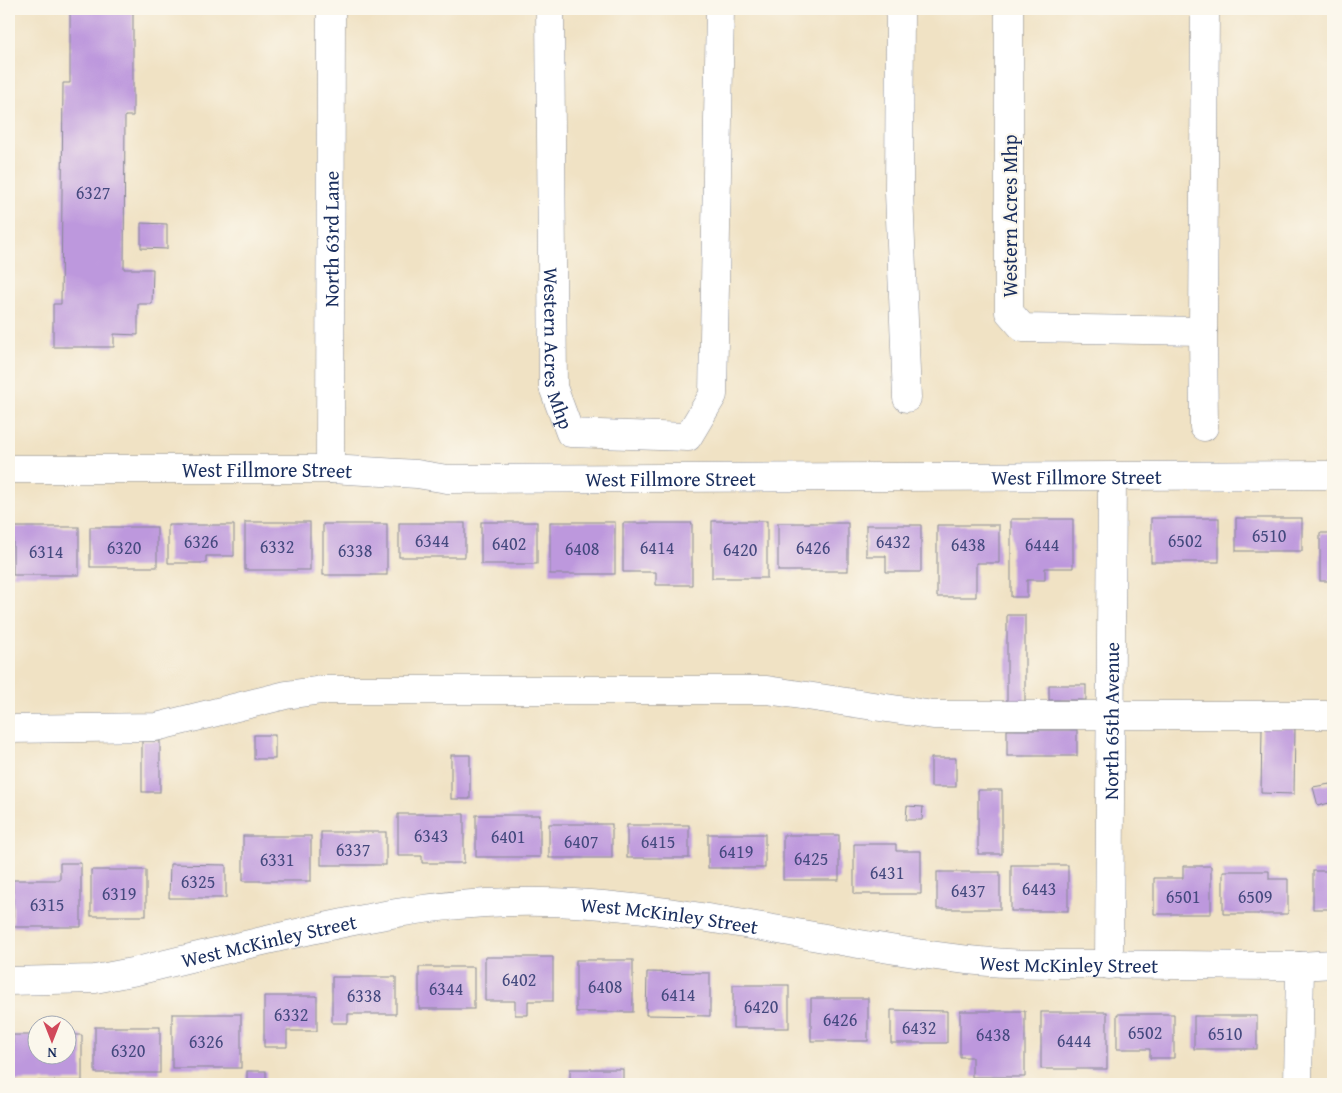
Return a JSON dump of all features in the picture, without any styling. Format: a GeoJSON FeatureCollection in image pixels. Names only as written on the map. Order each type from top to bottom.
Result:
{"type":"FeatureCollection","features":[{"type":"Feature","properties":{"kind":"street","name":"North 63rd Lane"},"geometry":{"type":"LineString","coordinates":[[330,469],[331,9]]}},
{"type":"Feature","properties":{"kind":"street","name":"Western Acres Mhp"},"geometry":{"type":"LineString","coordinates":[[550,9],[553,388],[570,433],[688,437],[713,394],[720,9]]}},
{"type":"Feature","properties":{"kind":"street"},"geometry":{"type":"LineString","coordinates":[[900,9],[899,192],[907,398]]}},
{"type":"Feature","properties":{"kind":"street","name":"Western Acres Mhp"},"geometry":{"type":"LineString","coordinates":[[1009,9],[1009,312],[1023,328],[1203,332]]}},
{"type":"Feature","properties":{"kind":"street"},"geometry":{"type":"LineString","coordinates":[[1204,427],[1205,9]]}},
{"type":"Feature","properties":{"kind":"street","name":"West Fillmore Street"},"geometry":{"type":"LineString","coordinates":[[9,469],[330,469],[417,474],[446,479],[1333,476]]}},
{"type":"Feature","properties":{"kind":"street","name":"North 65th Avenue"},"geometry":{"type":"LineString","coordinates":[[1109,964],[1112,477]]}},
{"type":"Feature","properties":{"kind":"street"},"geometry":{"type":"LineString","coordinates":[[9,729],[156,727],[286,695],[322,690],[767,690],[933,715],[1333,716]]}},
{"type":"Feature","properties":{"kind":"street","name":"West McKinley Street"},"geometry":{"type":"LineString","coordinates":[[9,980],[96,979],[387,913],[443,905],[514,902],[585,904],[686,915],[954,959],[1004,963],[1300,966],[1333,964]]}},
{"type":"Feature","properties":{"kind":"street"},"geometry":{"type":"LineString","coordinates":[[1298,1084],[1300,966]]}},
{"type":"Feature","properties":{"kind":"building"},"geometry":{"type":"Polygon","coordinates":[[[70,9],[133,9],[133,116],[125,116],[124,269],[153,269],[152,304],[138,304],[138,335],[114,334],[114,347],[53,347],[53,304],[61,304],[63,83],[70,83],[70,9]]]}},
{"type":"Feature","properties":{"kind":"building"},"geometry":{"type":"Polygon","coordinates":[[[141,223],[167,224],[167,249],[141,248],[141,223]]]}},
{"type":"Feature","properties":{"kind":"building"},"geometry":{"type":"Polygon","coordinates":[[[1151,518],[1219,518],[1219,562],[1151,562],[1151,518]]]}},
{"type":"Feature","properties":{"kind":"building"},"geometry":{"type":"Polygon","coordinates":[[[1236,518],[1302,518],[1302,551],[1236,551],[1236,518]]]}},
{"type":"Feature","properties":{"kind":"building"},"geometry":{"type":"Polygon","coordinates":[[[1011,519],[1073,519],[1073,568],[1045,568],[1045,580],[1027,580],[1027,597],[1011,597],[1011,519]]]}},
{"type":"Feature","properties":{"kind":"building"},"geometry":{"type":"Polygon","coordinates":[[[712,521],[767,521],[767,578],[712,578],[712,521]]]}},
{"type":"Feature","properties":{"kind":"building"},"geometry":{"type":"Polygon","coordinates":[[[245,522],[310,522],[310,570],[245,570],[245,522]]]}},
{"type":"Feature","properties":{"kind":"building"},"geometry":{"type":"Polygon","coordinates":[[[481,522],[537,522],[537,564],[481,564],[481,522]]]}},
{"type":"Feature","properties":{"kind":"building"},"geometry":{"type":"Polygon","coordinates":[[[550,522],[615,522],[615,574],[550,574],[550,522]]]}},
{"type":"Feature","properties":{"kind":"building"},"geometry":{"type":"Polygon","coordinates":[[[399,523],[465,523],[465,557],[399,557],[399,523]]]}},
{"type":"Feature","properties":{"kind":"building"},"geometry":{"type":"Polygon","coordinates":[[[623,523],[692,523],[692,585],[656,585],[656,572],[623,572],[623,523]]]}},
{"type":"Feature","properties":{"kind":"building"},"geometry":{"type":"Polygon","coordinates":[[[778,523],[848,523],[848,571],[778,571],[778,523]]]}},
{"type":"Feature","properties":{"kind":"building"},"geometry":{"type":"Polygon","coordinates":[[[323,524],[387,524],[387,575],[323,575],[323,524]]]}},
{"type":"Feature","properties":{"kind":"building"},"geometry":{"type":"Polygon","coordinates":[[[168,525],[234,525],[234,556],[206,556],[206,563],[168,563],[168,525]]]}},
{"type":"Feature","properties":{"kind":"building"},"geometry":{"type":"Polygon","coordinates":[[[866,525],[921,525],[921,572],[886,572],[886,556],[866,556],[866,525]]]}},
{"type":"Feature","properties":{"kind":"building"},"geometry":{"type":"Polygon","coordinates":[[[937,525],[999,525],[999,563],[976,563],[976,597],[937,597],[937,525]]]}},
{"type":"Feature","properties":{"kind":"building"},"geometry":{"type":"Polygon","coordinates":[[[13,527],[79,527],[79,575],[13,575],[13,527]]]}},
{"type":"Feature","properties":{"kind":"building"},"geometry":{"type":"Polygon","coordinates":[[[90,527],[157,527],[157,567],[90,567],[90,527]]]}},
{"type":"Feature","properties":{"kind":"building"},"geometry":{"type":"Polygon","coordinates":[[[1320,533],[1333,533],[1333,581],[1320,581],[1320,533]]]}},
{"type":"Feature","properties":{"kind":"building"},"geometry":{"type":"Polygon","coordinates":[[[1007,615],[1025,615],[1025,704],[1007,704],[1007,615]]]}},
{"type":"Feature","properties":{"kind":"building"},"geometry":{"type":"Polygon","coordinates":[[[1049,685],[1086,685],[1086,700],[1049,700],[1049,685]]]}},
{"type":"Feature","properties":{"kind":"building"},"geometry":{"type":"Polygon","coordinates":[[[1262,728],[1295,728],[1294,794],[1261,793],[1262,728]]]}},
{"type":"Feature","properties":{"kind":"building"},"geometry":{"type":"Polygon","coordinates":[[[1007,730],[1077,730],[1077,756],[1007,756],[1007,730]]]}},
{"type":"Feature","properties":{"kind":"building"},"geometry":{"type":"Polygon","coordinates":[[[254,735],[275,735],[275,759],[254,759],[254,735]]]}},
{"type":"Feature","properties":{"kind":"building"},"geometry":{"type":"Polygon","coordinates":[[[142,741],[160,741],[160,792],[142,792],[142,741]]]}},
{"type":"Feature","properties":{"kind":"building"},"geometry":{"type":"Polygon","coordinates":[[[451,755],[470,755],[470,799],[451,799],[451,755]]]}},
{"type":"Feature","properties":{"kind":"building"},"geometry":{"type":"Polygon","coordinates":[[[931,758],[956,758],[956,787],[931,787],[931,758]]]}},
{"type":"Feature","properties":{"kind":"building"},"geometry":{"type":"Polygon","coordinates":[[[1330,784],[1333,802],[1318,806],[1313,787],[1330,784]]]}},
{"type":"Feature","properties":{"kind":"building"},"geometry":{"type":"Polygon","coordinates":[[[978,790],[1002,790],[1002,854],[978,854],[978,790]]]}},
{"type":"Feature","properties":{"kind":"building"},"geometry":{"type":"Polygon","coordinates":[[[907,806],[923,807],[922,820],[906,820],[907,806]]]}},
{"type":"Feature","properties":{"kind":"building"},"geometry":{"type":"Polygon","coordinates":[[[398,814],[464,814],[464,863],[422,863],[422,856],[398,856],[398,814]]]}},
{"type":"Feature","properties":{"kind":"building"},"geometry":{"type":"Polygon","coordinates":[[[476,815],[540,815],[540,857],[476,857],[476,815]]]}},
{"type":"Feature","properties":{"kind":"building"},"geometry":{"type":"Polygon","coordinates":[[[549,824],[612,824],[612,858],[549,858],[549,824]]]}},
{"type":"Feature","properties":{"kind":"building"},"geometry":{"type":"Polygon","coordinates":[[[627,825],[689,825],[689,858],[627,858],[627,825]]]}},
{"type":"Feature","properties":{"kind":"building"},"geometry":{"type":"Polygon","coordinates":[[[321,832],[386,832],[386,865],[321,865],[321,832]]]}},
{"type":"Feature","properties":{"kind":"building"},"geometry":{"type":"Polygon","coordinates":[[[708,834],[765,834],[765,868],[708,868],[708,834]]]}},
{"type":"Feature","properties":{"kind":"building"},"geometry":{"type":"Polygon","coordinates":[[[783,835],[839,835],[839,880],[783,880],[783,835]]]}},
{"type":"Feature","properties":{"kind":"building"},"geometry":{"type":"Polygon","coordinates":[[[243,836],[311,836],[311,881],[243,881],[243,836]]]}},
{"type":"Feature","properties":{"kind":"building"},"geometry":{"type":"Polygon","coordinates":[[[854,844],[896,844],[896,851],[921,851],[921,894],[854,894],[854,844]]]}},
{"type":"Feature","properties":{"kind":"building"},"geometry":{"type":"Polygon","coordinates":[[[60,863],[81,863],[81,927],[13,927],[13,880],[60,880],[60,863]]]}},
{"type":"Feature","properties":{"kind":"building"},"geometry":{"type":"Polygon","coordinates":[[[170,864],[226,865],[226,898],[169,898],[170,864]]]}},
{"type":"Feature","properties":{"kind":"building"},"geometry":{"type":"Polygon","coordinates":[[[1011,865],[1068,865],[1068,911],[1011,911],[1011,865]]]}},
{"type":"Feature","properties":{"kind":"building"},"geometry":{"type":"Polygon","coordinates":[[[1183,866],[1211,866],[1211,914],[1154,914],[1154,878],[1183,878],[1183,866]]]}},
{"type":"Feature","properties":{"kind":"building"},"geometry":{"type":"Polygon","coordinates":[[[91,870],[146,870],[146,916],[91,916],[91,870]]]}},
{"type":"Feature","properties":{"kind":"building"},"geometry":{"type":"Polygon","coordinates":[[[1223,871],[1269,871],[1269,879],[1288,879],[1288,914],[1223,914],[1223,871]]]}},
{"type":"Feature","properties":{"kind":"building"},"geometry":{"type":"Polygon","coordinates":[[[1313,871],[1333,871],[1333,909],[1313,909],[1313,871]]]}},
{"type":"Feature","properties":{"kind":"building"},"geometry":{"type":"Polygon","coordinates":[[[937,872],[1000,872],[1000,909],[937,909],[937,872]]]}},
{"type":"Feature","properties":{"kind":"building"},"geometry":{"type":"Polygon","coordinates":[[[485,957],[553,957],[553,1001],[528,1001],[528,1015],[515,1015],[515,1001],[485,1001],[485,957]]]}},
{"type":"Feature","properties":{"kind":"building"},"geometry":{"type":"Polygon","coordinates":[[[576,960],[633,960],[633,1012],[576,1012],[576,960]]]}},
{"type":"Feature","properties":{"kind":"building"},"geometry":{"type":"Polygon","coordinates":[[[419,967],[474,967],[474,1009],[419,1009],[419,967]]]}},
{"type":"Feature","properties":{"kind":"building"},"geometry":{"type":"Polygon","coordinates":[[[647,972],[710,973],[710,1016],[646,1015],[647,972]]]}},
{"type":"Feature","properties":{"kind":"building"},"geometry":{"type":"Polygon","coordinates":[[[332,977],[396,977],[396,1014],[348,1014],[348,1023],[332,1023],[332,977]]]}},
{"type":"Feature","properties":{"kind":"building"},"geometry":{"type":"Polygon","coordinates":[[[733,985],[789,985],[789,1028],[733,1028],[733,985]]]}},
{"type":"Feature","properties":{"kind":"building"},"geometry":{"type":"Polygon","coordinates":[[[264,996],[317,996],[317,1031],[287,1031],[287,1047],[264,1047],[264,996]]]}},
{"type":"Feature","properties":{"kind":"building"},"geometry":{"type":"Polygon","coordinates":[[[811,998],[868,998],[868,1041],[811,1041],[811,998]]]}},
{"type":"Feature","properties":{"kind":"building"},"geometry":{"type":"Polygon","coordinates":[[[891,1010],[947,1011],[947,1043],[891,1043],[891,1010]]]}},
{"type":"Feature","properties":{"kind":"building"},"geometry":{"type":"Polygon","coordinates":[[[960,1011],[1025,1011],[1025,1077],[972,1077],[972,1057],[960,1057],[960,1011]]]}},
{"type":"Feature","properties":{"kind":"building"},"geometry":{"type":"Polygon","coordinates":[[[1041,1012],[1107,1012],[1107,1069],[1041,1069],[1041,1012]]]}},
{"type":"Feature","properties":{"kind":"building"},"geometry":{"type":"Polygon","coordinates":[[[172,1014],[241,1014],[241,1068],[172,1068],[172,1014]]]}},
{"type":"Feature","properties":{"kind":"building"},"geometry":{"type":"Polygon","coordinates":[[[1117,1014],[1174,1014],[1174,1058],[1150,1058],[1150,1049],[1117,1049],[1117,1014]]]}},
{"type":"Feature","properties":{"kind":"building"},"geometry":{"type":"Polygon","coordinates":[[[1194,1016],[1257,1016],[1257,1049],[1194,1049],[1194,1016]]]}},
{"type":"Feature","properties":{"kind":"building"},"geometry":{"type":"Polygon","coordinates":[[[95,1027],[160,1027],[160,1073],[95,1073],[95,1027]]]}},
{"type":"Feature","properties":{"kind":"building"},"geometry":{"type":"Polygon","coordinates":[[[13,1035],[28,1035],[28,1066],[78,1066],[78,1035],[82,1035],[82,1081],[13,1081],[13,1035]]]}},
{"type":"Feature","properties":{"kind":"building"},"geometry":{"type":"Polygon","coordinates":[[[570,1069],[623,1069],[623,1084],[570,1084],[570,1069]]]}},
{"type":"Feature","properties":{"kind":"building"},"geometry":{"type":"Polygon","coordinates":[[[247,1071],[266,1071],[266,1084],[247,1084],[247,1071]]]}}]}
